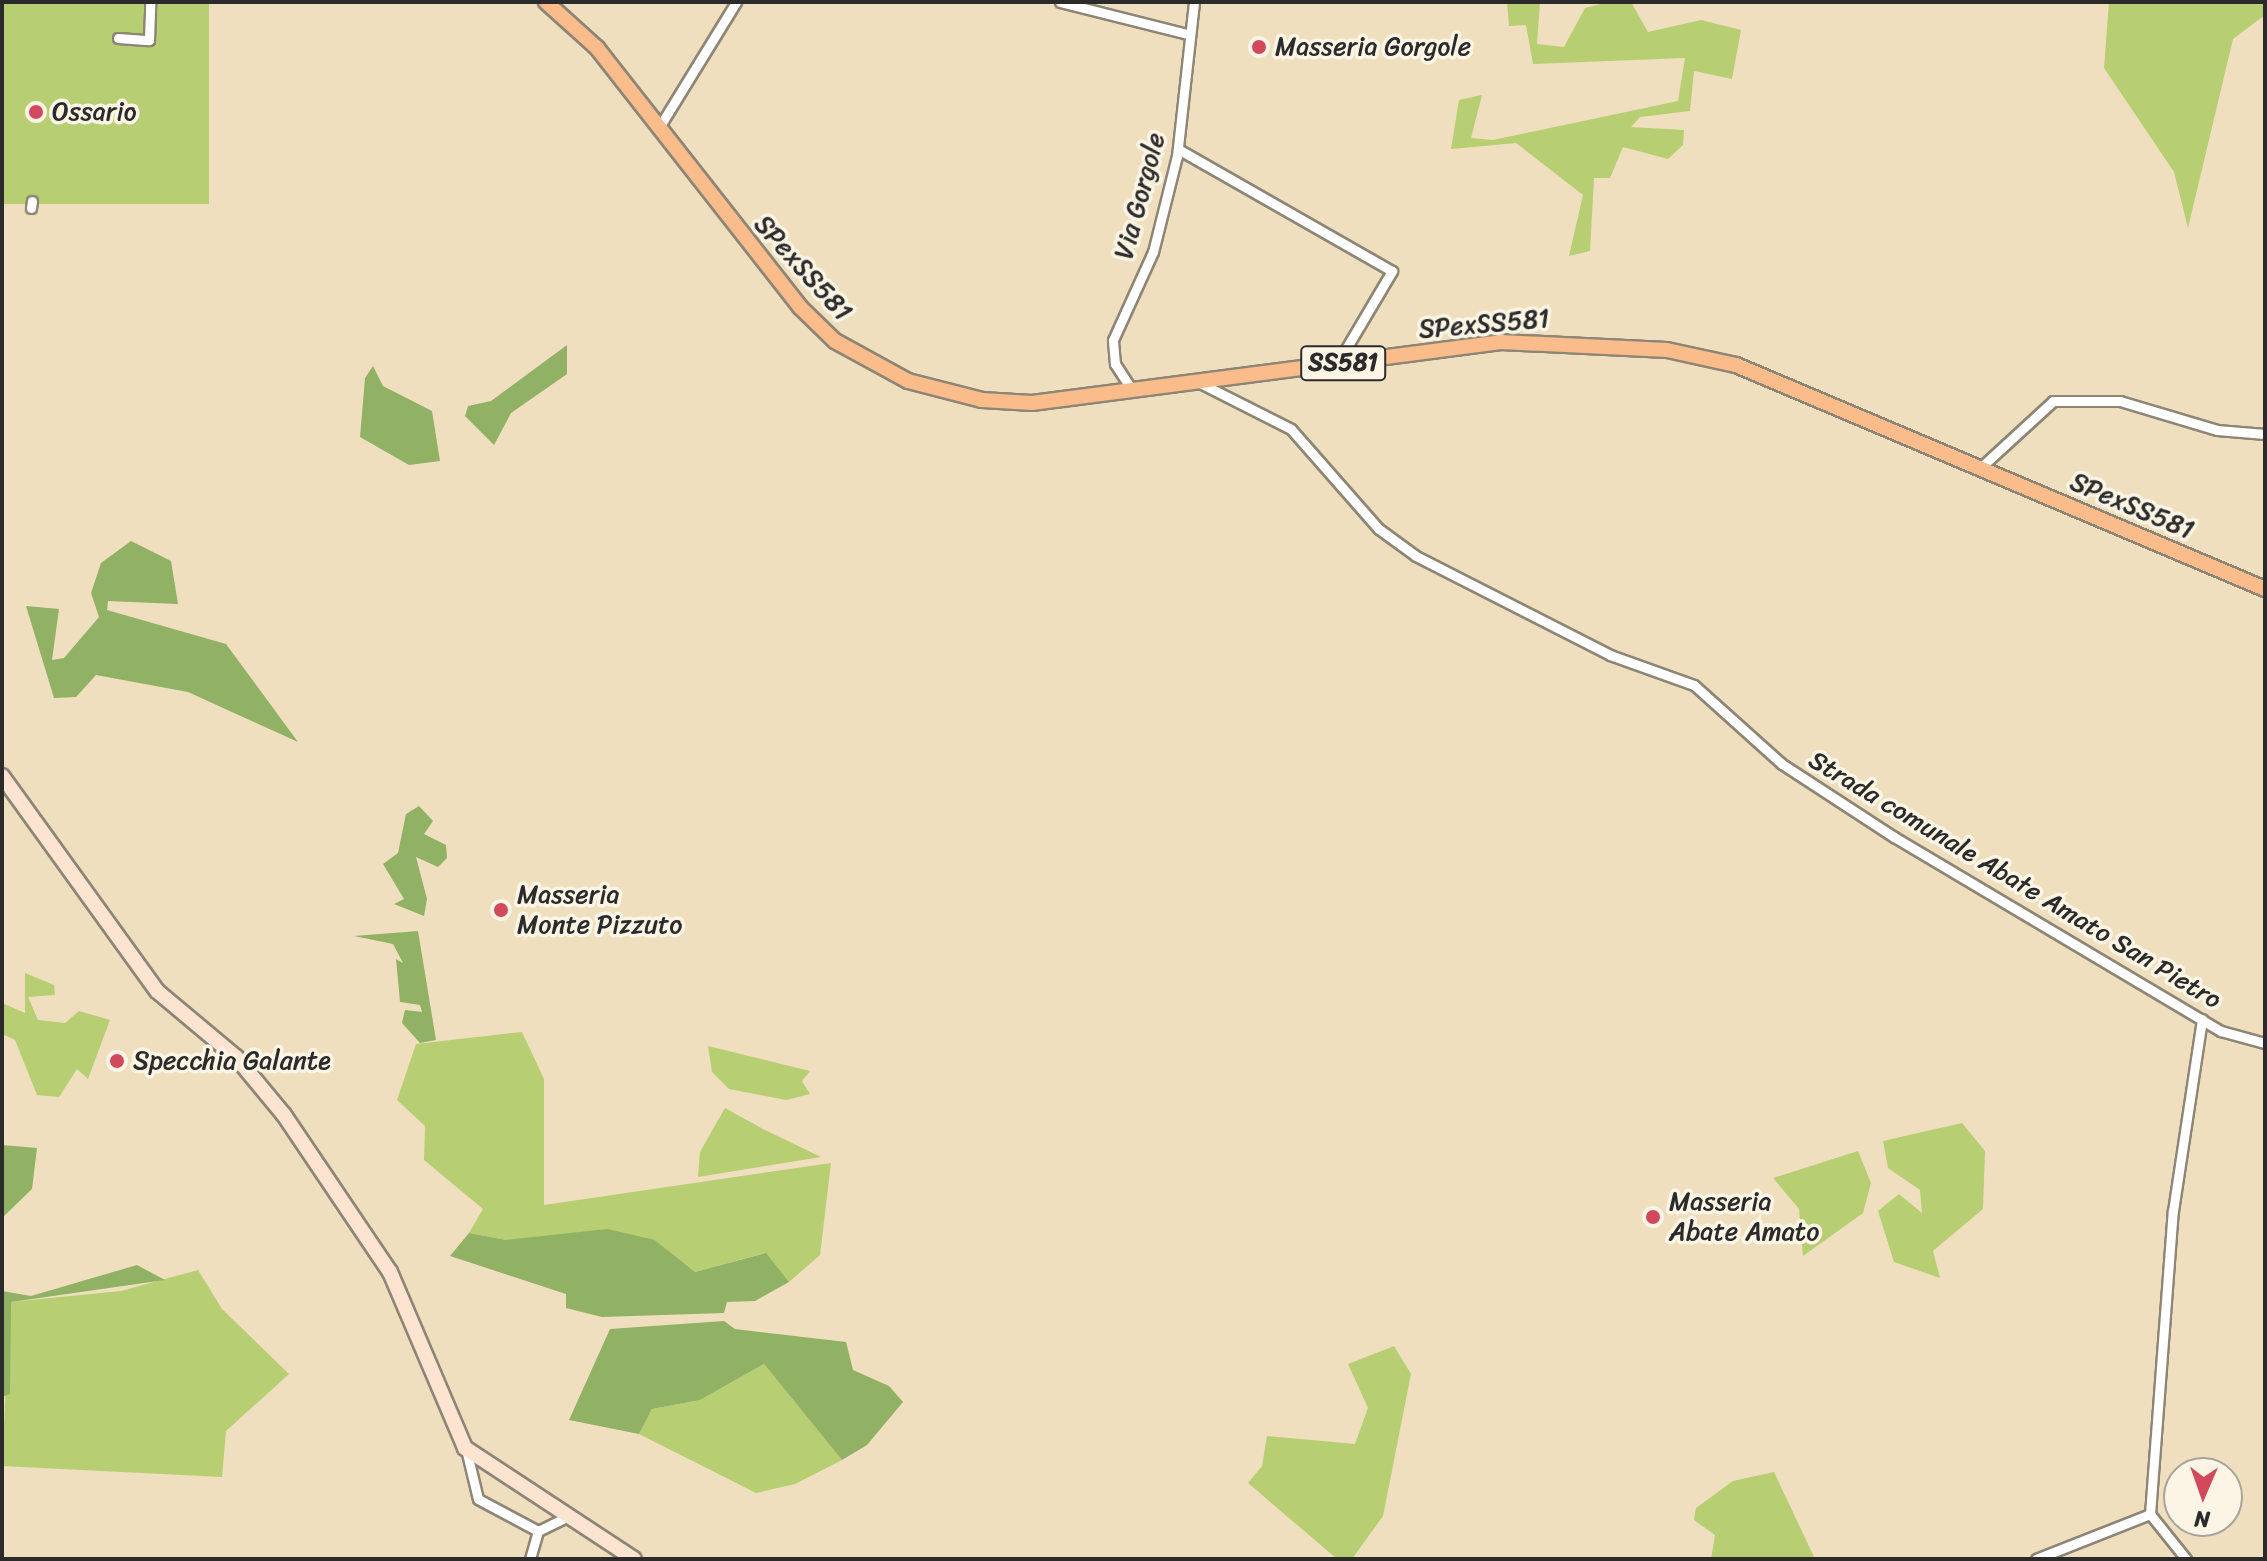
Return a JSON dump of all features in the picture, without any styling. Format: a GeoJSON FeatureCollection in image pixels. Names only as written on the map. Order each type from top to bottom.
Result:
{"type":"FeatureCollection","features":[{"type":"Feature","properties":{"kind":"main road","name":"SPexSS581"},"geometry":{"type":"LineString","coordinates":[[546,2],[597,48],[766,272],[835,341],[869,364],[982,400],[1032,403],[1501,342],[1667,350],[1736,365],[2265,589]]}},
{"type":"Feature","properties":{"kind":"street"},"geometry":{"type":"LineString","coordinates":[[118,38],[149,40],[150,2]]}},
{"type":"Feature","properties":{"kind":"street"},"geometry":{"type":"LineString","coordinates":[[658,129],[736,2]]}},
{"type":"Feature","properties":{"kind":"street"},"geometry":{"type":"LineString","coordinates":[[1060,2],[1187,34]]}},
{"type":"Feature","properties":{"kind":"street","name":"Via Gorgole"},"geometry":{"type":"LineString","coordinates":[[1132,390],[1115,364],[1113,340],[1153,252],[1178,149],[1187,34],[1194,2]]}},
{"type":"Feature","properties":{"kind":"street"},"geometry":{"type":"LineString","coordinates":[[1178,149],[1392,271],[1337,364]]}},
{"type":"Feature","properties":{"kind":"street","name":"Strada comunale Abate Amato San Pietro"},"geometry":{"type":"LineString","coordinates":[[1195,381],[1291,429],[1397,543],[1610,655],[1694,685],[1795,772],[2202,1019],[2265,1043]]}},
{"type":"Feature","properties":{"kind":"street"},"geometry":{"type":"LineString","coordinates":[[1980,468],[2053,401],[2120,401],[2217,430],[2265,434]]}},
{"type":"Feature","properties":{"kind":"street"},"geometry":{"type":"LineString","coordinates":[[2,776],[157,991],[236,1057],[293,1128],[390,1272],[465,1448],[478,1499],[538,1531]]}},
{"type":"Feature","properties":{"kind":"street"},"geometry":{"type":"LineString","coordinates":[[2186,1559],[2150,1514],[2173,1211],[2202,1019]]}},
{"type":"Feature","properties":{"kind":"street"},"geometry":{"type":"LineString","coordinates":[[465,1448],[634,1559]]}},
{"type":"Feature","properties":{"kind":"street"},"geometry":{"type":"LineString","coordinates":[[2036,1559],[2150,1514]]}},
{"type":"Feature","properties":{"kind":"street"},"geometry":{"type":"LineString","coordinates":[[530,1559],[538,1531],[567,1517]]}},
{"type":"Feature","properties":{"kind":"green space"},"geometry":{"type":"Polygon","coordinates":[[[2,2],[209,2],[209,204],[2,204],[2,2]]]}},
{"type":"Feature","properties":{"kind":"green space"},"geometry":{"type":"Polygon","coordinates":[[[1507,2],[1540,2],[1537,44],[1564,47],[1585,8],[1608,2],[1631,2],[1648,32],[1701,20],[1741,30],[1732,79],[1694,71],[1690,111],[1640,117],[1631,127],[1684,130],[1683,145],[1668,159],[1623,147],[1610,178],[1594,178],[1590,251],[1569,256],[1583,195],[1516,143],[1451,149],[1459,100],[1482,95],[1471,138],[1493,140],[1678,101],[1685,58],[1533,64],[1526,25],[1509,26],[1507,2]]]}},
{"type":"Feature","properties":{"kind":"green space"},"geometry":{"type":"Polygon","coordinates":[[[2109,2],[2265,2],[2265,15],[2233,39],[2188,228],[2174,172],[2104,68],[2109,2]]]}},
{"type":"Feature","properties":{"kind":"green space"},"geometry":{"type":"Polygon","coordinates":[[[567,345],[567,374],[511,413],[494,445],[465,416],[468,406],[491,401],[567,345]]]}},
{"type":"Feature","properties":{"kind":"green space"},"geometry":{"type":"Polygon","coordinates":[[[373,366],[383,386],[432,411],[440,461],[409,465],[360,437],[365,378],[373,366]]]}},
{"type":"Feature","properties":{"kind":"green space"},"geometry":{"type":"Polygon","coordinates":[[[131,541],[171,561],[178,604],[108,601],[107,610],[226,644],[298,742],[188,692],[96,675],[76,697],[54,698],[26,606],[59,609],[52,660],[64,658],[99,617],[91,593],[101,563],[131,541]]]}},
{"type":"Feature","properties":{"kind":"green space"},"geometry":{"type":"Polygon","coordinates":[[[419,806],[433,821],[424,834],[446,845],[447,858],[438,867],[416,857],[427,899],[424,916],[394,904],[404,899],[383,864],[398,853],[406,814],[419,806]]]}},
{"type":"Feature","properties":{"kind":"green space"},"geometry":{"type":"Polygon","coordinates":[[[418,931],[436,1040],[420,1043],[402,1023],[405,1010],[422,1012],[420,1005],[400,1002],[396,959],[403,963],[393,944],[354,936],[418,931]]]}},
{"type":"Feature","properties":{"kind":"green space"},"geometry":{"type":"Polygon","coordinates":[[[25,973],[54,985],[55,995],[28,997],[38,1020],[65,1023],[79,1011],[110,1020],[88,1079],[77,1069],[59,1097],[37,1095],[15,1040],[2,1034],[2,1003],[25,1013],[25,973]]]}},
{"type":"Feature","properties":{"kind":"green space"},"geometry":{"type":"Polygon","coordinates":[[[522,1032],[544,1079],[544,1205],[831,1163],[820,1255],[789,1282],[765,1253],[695,1272],[655,1240],[506,1240],[469,1233],[483,1209],[424,1160],[425,1126],[397,1100],[416,1044],[522,1032]]]}},
{"type":"Feature","properties":{"kind":"green space"},"geometry":{"type":"Polygon","coordinates":[[[708,1046],[810,1071],[802,1081],[810,1094],[786,1100],[729,1089],[712,1072],[708,1046]]]}},
{"type":"Feature","properties":{"kind":"green space"},"geometry":{"type":"Polygon","coordinates":[[[725,1108],[821,1157],[698,1177],[700,1152],[725,1108]]]}},
{"type":"Feature","properties":{"kind":"green space"},"geometry":{"type":"Polygon","coordinates":[[[1962,1123],[1985,1151],[1983,1209],[1933,1251],[1940,1278],[1894,1262],[1878,1211],[1899,1194],[1922,1213],[1920,1190],[1888,1168],[1883,1141],[1962,1123]]]}},
{"type":"Feature","properties":{"kind":"green space"},"geometry":{"type":"Polygon","coordinates":[[[2,1145],[37,1148],[32,1189],[2,1218],[2,1145]]]}},
{"type":"Feature","properties":{"kind":"green space"},"geometry":{"type":"Polygon","coordinates":[[[1858,1151],[1871,1183],[1863,1213],[1803,1256],[1799,1209],[1773,1178],[1858,1151]]]}},
{"type":"Feature","properties":{"kind":"green space"},"geometry":{"type":"Polygon","coordinates":[[[607,1229],[655,1240],[695,1272],[766,1253],[789,1282],[755,1301],[727,1302],[724,1313],[602,1317],[566,1308],[566,1294],[450,1256],[469,1233],[506,1240],[607,1229]]]}},
{"type":"Feature","properties":{"kind":"green space"},"geometry":{"type":"Polygon","coordinates":[[[137,1265],[165,1280],[11,1302],[10,1394],[2,1397],[2,1291],[31,1296],[137,1265]]]}},
{"type":"Feature","properties":{"kind":"green space"},"geometry":{"type":"Polygon","coordinates":[[[198,1270],[222,1309],[289,1374],[226,1431],[222,1477],[2,1466],[10,1302],[121,1291],[198,1270]]]}},
{"type":"Feature","properties":{"kind":"green space"},"geometry":{"type":"Polygon","coordinates":[[[724,1321],[735,1329],[846,1342],[853,1370],[889,1386],[903,1402],[867,1445],[842,1460],[764,1364],[700,1400],[652,1409],[639,1434],[569,1420],[610,1329],[724,1321]]]}},
{"type":"Feature","properties":{"kind":"green space"},"geometry":{"type":"Polygon","coordinates":[[[1394,1346],[1411,1374],[1383,1516],[1352,1559],[1337,1559],[1248,1483],[1262,1466],[1267,1436],[1355,1444],[1368,1408],[1348,1364],[1394,1346]]]}},
{"type":"Feature","properties":{"kind":"green space"},"geometry":{"type":"Polygon","coordinates":[[[764,1364],[842,1460],[795,1484],[756,1493],[639,1434],[652,1409],[700,1400],[764,1364]]]}},
{"type":"Feature","properties":{"kind":"green space"},"geometry":{"type":"Polygon","coordinates":[[[1774,1472],[1815,1559],[1711,1559],[1715,1535],[1694,1520],[1696,1508],[1733,1481],[1774,1472]]]}},
{"type":"Feature","properties":{"kind":"place","name":"Masseria Gorgole"},"geometry":{"type":"Point","coordinates":[1259,47]}},
{"type":"Feature","properties":{"kind":"place","name":"Ossario"},"geometry":{"type":"Point","coordinates":[36,112]}},
{"type":"Feature","properties":{"kind":"place","name":"Masseria Monte Pizzuto"},"geometry":{"type":"Point","coordinates":[501,910]}},
{"type":"Feature","properties":{"kind":"place","name":"Specchia Galante"},"geometry":{"type":"Point","coordinates":[117,1061]}},
{"type":"Feature","properties":{"kind":"place","name":"Masseria Abate Amato"},"geometry":{"type":"Point","coordinates":[1653,1217]}}]}
